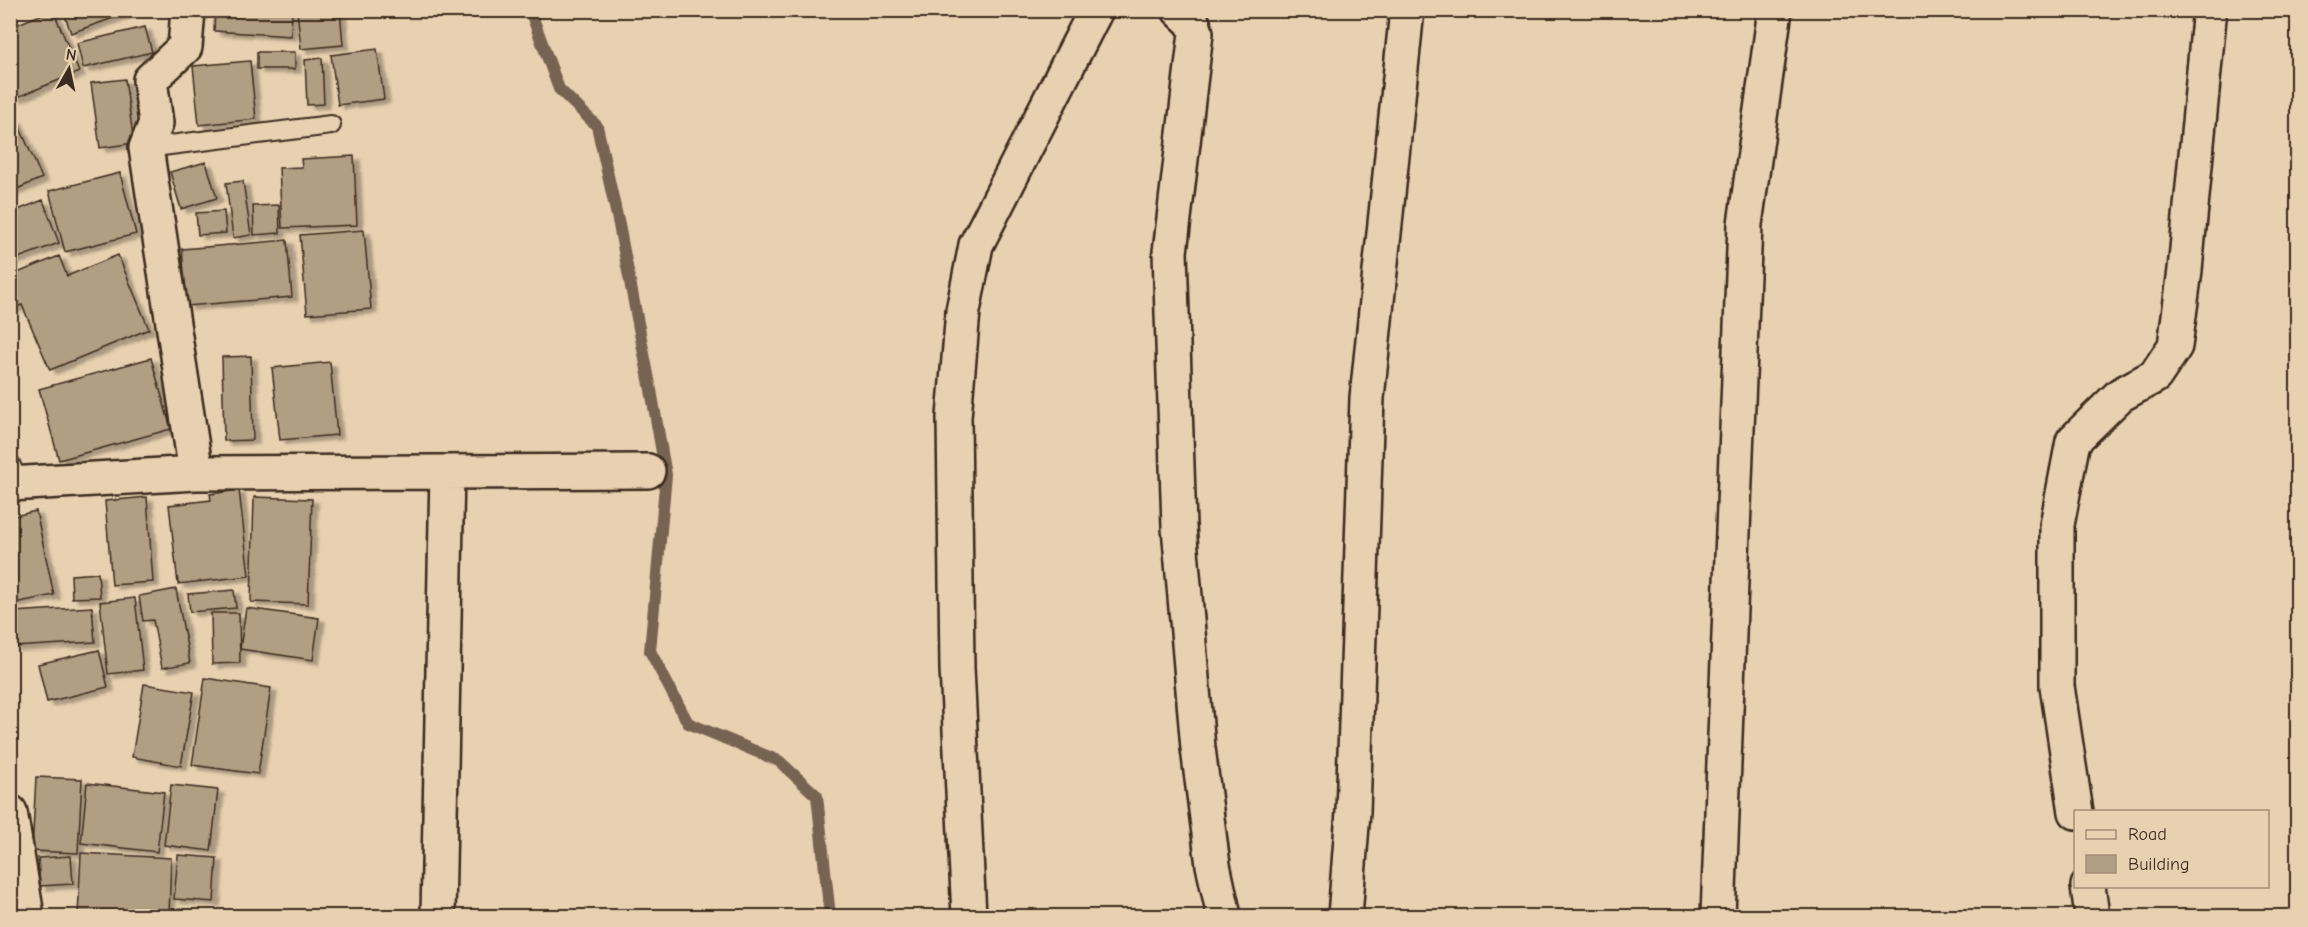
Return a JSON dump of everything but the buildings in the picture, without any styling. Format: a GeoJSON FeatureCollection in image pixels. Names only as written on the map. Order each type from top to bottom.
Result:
{"type":"FeatureCollection","features":[{"type":"Feature","properties":{"kind":"street"},"geometry":{"type":"LineString","coordinates":[[188,10],[185,47],[150,80],[156,123],[146,148],[196,473]]}},
{"type":"Feature","properties":{"kind":"street"},"geometry":{"type":"LineString","coordinates":[[969,916],[957,656],[954,417],[963,311],[976,245],[1096,10]]}},
{"type":"Feature","properties":{"kind":"street"},"geometry":{"type":"LineString","coordinates":[[1179,10],[1193,23],[1196,33],[1170,252],[1179,526],[1198,748],[1213,865],[1224,916]]}},
{"type":"Feature","properties":{"kind":"street"},"geometry":{"type":"LineString","coordinates":[[1345,916],[1353,812],[1366,398],[1407,10]]}},
{"type":"Feature","properties":{"kind":"street"},"geometry":{"type":"LineString","coordinates":[[1718,916],[1745,224],[1775,10]]}},
{"type":"Feature","properties":{"kind":"street"},"geometry":{"type":"LineString","coordinates":[[2076,810],[2057,686],[2057,525],[2073,441],[2120,395],[2155,376],[2175,346],[2185,270],[2209,18]]}},
{"type":"Feature","properties":{"kind":"street"},"geometry":{"type":"LineString","coordinates":[[13,477],[196,473],[648,471]]}},
{"type":"Feature","properties":{"kind":"street"},"geometry":{"type":"LineString","coordinates":[[438,916],[447,472]]}},
{"type":"Feature","properties":{"kind":"street"},"geometry":{"type":"LineString","coordinates":[[10,812],[27,916]]}},
{"type":"Feature","properties":{"kind":"street"},"geometry":{"type":"LineString","coordinates":[[2088,888],[2092,916]]}},
{"type":"Feature","properties":{"kind":"lane"},"geometry":{"type":"LineString","coordinates":[[146,148],[332,125]]}},
{"type":"Feature","properties":{"kind":"waterway"},"geometry":{"type":"LineString","coordinates":[[530,10],[559,89],[597,126],[651,390],[666,475],[650,651],[688,723],[779,761],[817,796],[830,916]]}}]}
